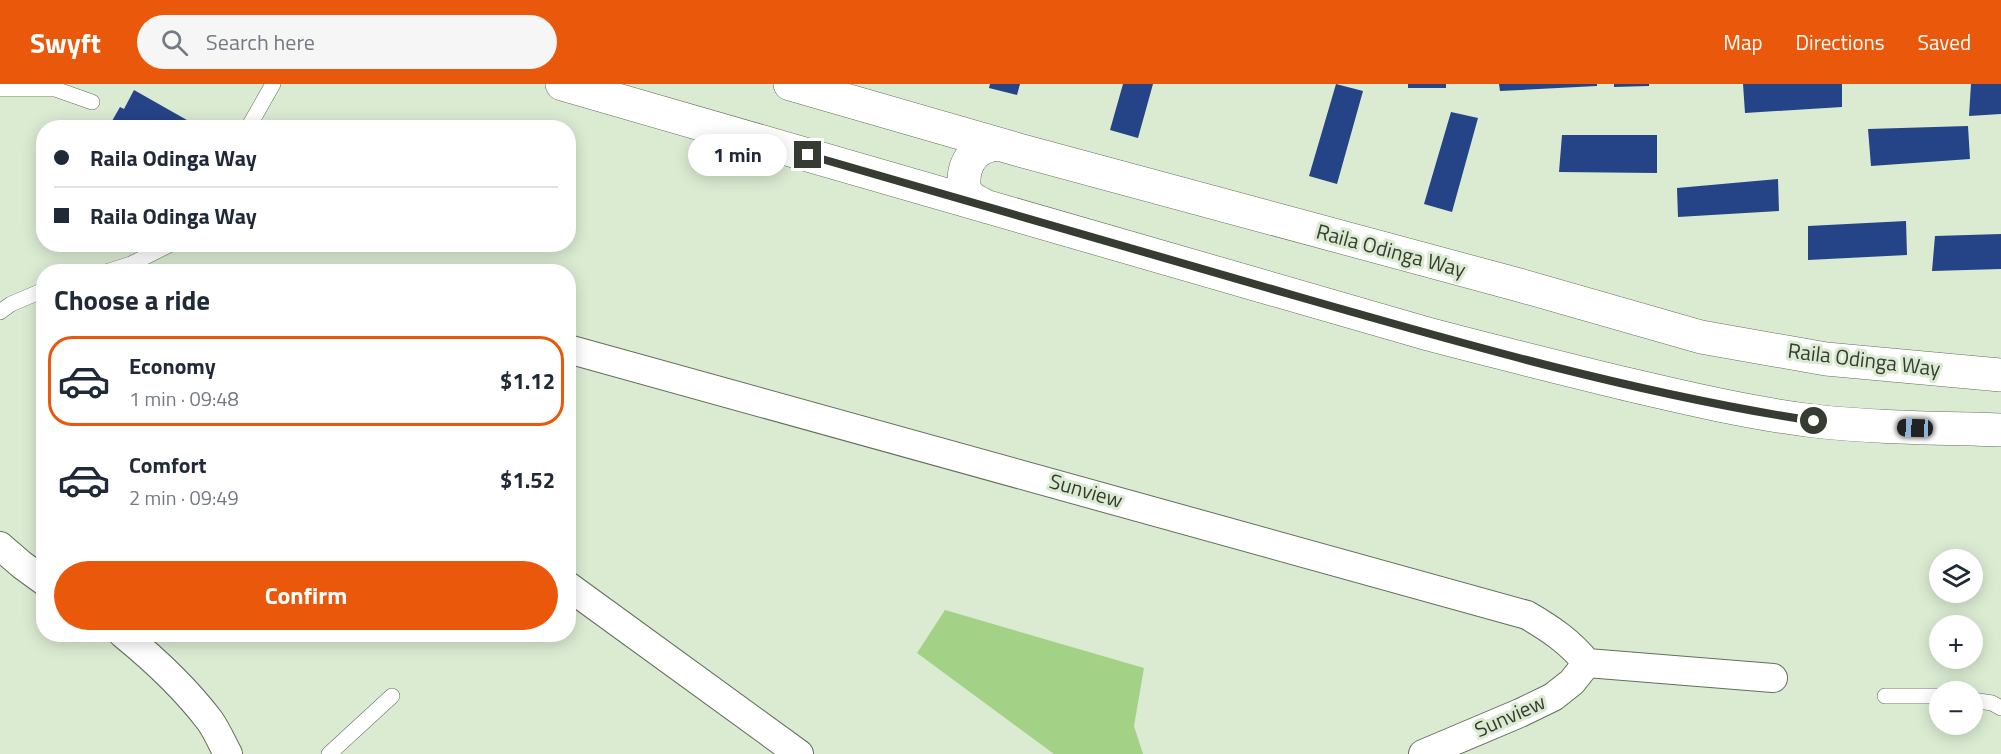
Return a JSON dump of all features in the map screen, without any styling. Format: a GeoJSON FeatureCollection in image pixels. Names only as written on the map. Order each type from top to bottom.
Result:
{"type":"FeatureCollection","features":[{"type":"Feature","properties":{"kind":"main road"},"geometry":{"type":"LineString","coordinates":[[562,84],[1532,362],[1688,398],[1814,421],[1872,426],[2001,430]]}},
{"type":"Feature","properties":{"kind":"main road","name":"Raila Odinga Way"},"geometry":{"type":"LineString","coordinates":[[790,84],[998,144],[1508,282],[1701,337],[1826,358],[2001,375]]}},
{"type":"Feature","properties":{"kind":"main road"},"geometry":{"type":"LineString","coordinates":[[987,207],[966,192],[964,173],[975,152],[982,147],[998,144]]}},
{"type":"Feature","properties":{"kind":"street","name":"Sunview"},"geometry":{"type":"LineString","coordinates":[[576,351],[1527,615],[1558,633],[1587,663],[1572,682],[1553,697],[1423,754]]}},
{"type":"Feature","properties":{"kind":"street"},"geometry":{"type":"LineString","coordinates":[[0,546],[36,575]]}},
{"type":"Feature","properties":{"kind":"street"},"geometry":{"type":"LineString","coordinates":[[576,592],[799,754]]}},
{"type":"Feature","properties":{"kind":"street"},"geometry":{"type":"LineString","coordinates":[[133,642],[155,660],[187,693],[212,723],[228,754]]}},
{"type":"Feature","properties":{"kind":"street"},"geometry":{"type":"LineString","coordinates":[[1587,663],[1773,678]]}},
{"type":"Feature","properties":{"kind":"lane"},"geometry":{"type":"LineString","coordinates":[[253,120],[273,84]]}},
{"type":"Feature","properties":{"kind":"lane"},"geometry":{"type":"LineString","coordinates":[[0,89],[56,89],[92,102]]}},
{"type":"Feature","properties":{"kind":"lane"},"geometry":{"type":"LineString","coordinates":[[131,264],[155,252]]}},
{"type":"Feature","properties":{"kind":"lane"},"geometry":{"type":"LineString","coordinates":[[0,312],[11,304],[36,293]]}},
{"type":"Feature","properties":{"kind":"lane"},"geometry":{"type":"LineString","coordinates":[[329,754],[392,696]]}},
{"type":"Feature","properties":{"kind":"lane"},"geometry":{"type":"LineString","coordinates":[[1885,696],[1929,696]]}},
{"type":"Feature","properties":{"kind":"lane"},"geometry":{"type":"LineString","coordinates":[[1983,702],[2001,708]]}},
{"type":"Feature","properties":{"kind":"green space"},"geometry":{"type":"Polygon","coordinates":[[[945,610],[1144,668],[1134,726],[1143,754],[1054,754],[917,653],[945,610]]]}},
{"type":"Feature","properties":{"kind":"building"},"geometry":{"type":"Polygon","coordinates":[[[990,84],[1020,84],[1017,95],[989,88],[990,84]]]}},
{"type":"Feature","properties":{"kind":"building"},"geometry":{"type":"Polygon","coordinates":[[[1123,84],[1153,84],[1138,138],[1110,130],[1123,84]]]}},
{"type":"Feature","properties":{"kind":"building"},"geometry":{"type":"Polygon","coordinates":[[[1336,84],[1363,91],[1337,184],[1309,176],[1336,84]]]}},
{"type":"Feature","properties":{"kind":"building"},"geometry":{"type":"Polygon","coordinates":[[[1408,84],[1446,84],[1446,88],[1408,88],[1408,84]]]}},
{"type":"Feature","properties":{"kind":"building"},"geometry":{"type":"Polygon","coordinates":[[[1499,84],[1597,84],[1597,86],[1500,91],[1499,84]]]}},
{"type":"Feature","properties":{"kind":"building"},"geometry":{"type":"Polygon","coordinates":[[[1614,84],[1649,84],[1649,86],[1614,87],[1614,84]]]}},
{"type":"Feature","properties":{"kind":"building"},"geometry":{"type":"Polygon","coordinates":[[[1743,84],[1842,84],[1842,107],[1745,113],[1743,84]]]}},
{"type":"Feature","properties":{"kind":"building"},"geometry":{"type":"Polygon","coordinates":[[[1971,84],[2001,84],[2001,114],[1969,116],[1971,84]]]}},
{"type":"Feature","properties":{"kind":"building"},"geometry":{"type":"Polygon","coordinates":[[[134,90],[187,120],[113,120],[120,107],[124,109],[134,90]]]}},
{"type":"Feature","properties":{"kind":"building"},"geometry":{"type":"Polygon","coordinates":[[[1451,112],[1478,118],[1452,212],[1424,204],[1451,112]]]}},
{"type":"Feature","properties":{"kind":"building"},"geometry":{"type":"Polygon","coordinates":[[[1968,126],[1970,159],[1871,166],[1868,129],[1968,126]]]}},
{"type":"Feature","properties":{"kind":"building"},"geometry":{"type":"Polygon","coordinates":[[[1562,135],[1657,135],[1657,173],[1559,172],[1562,135]]]}},
{"type":"Feature","properties":{"kind":"building"},"geometry":{"type":"Polygon","coordinates":[[[1778,179],[1779,211],[1678,217],[1677,188],[1778,179]]]}},
{"type":"Feature","properties":{"kind":"building"},"geometry":{"type":"Polygon","coordinates":[[[1906,221],[1907,255],[1808,260],[1808,226],[1906,221]]]}},
{"type":"Feature","properties":{"kind":"building"},"geometry":{"type":"Polygon","coordinates":[[[2001,234],[2001,269],[1932,271],[1935,236],[2001,234]]]}},
{"type":"Feature","properties":{"kind":"route"},"geometry":{"type":"LineString","coordinates":[[808,155],[1532,362],[1688,398],[1814,421]]}}]}
